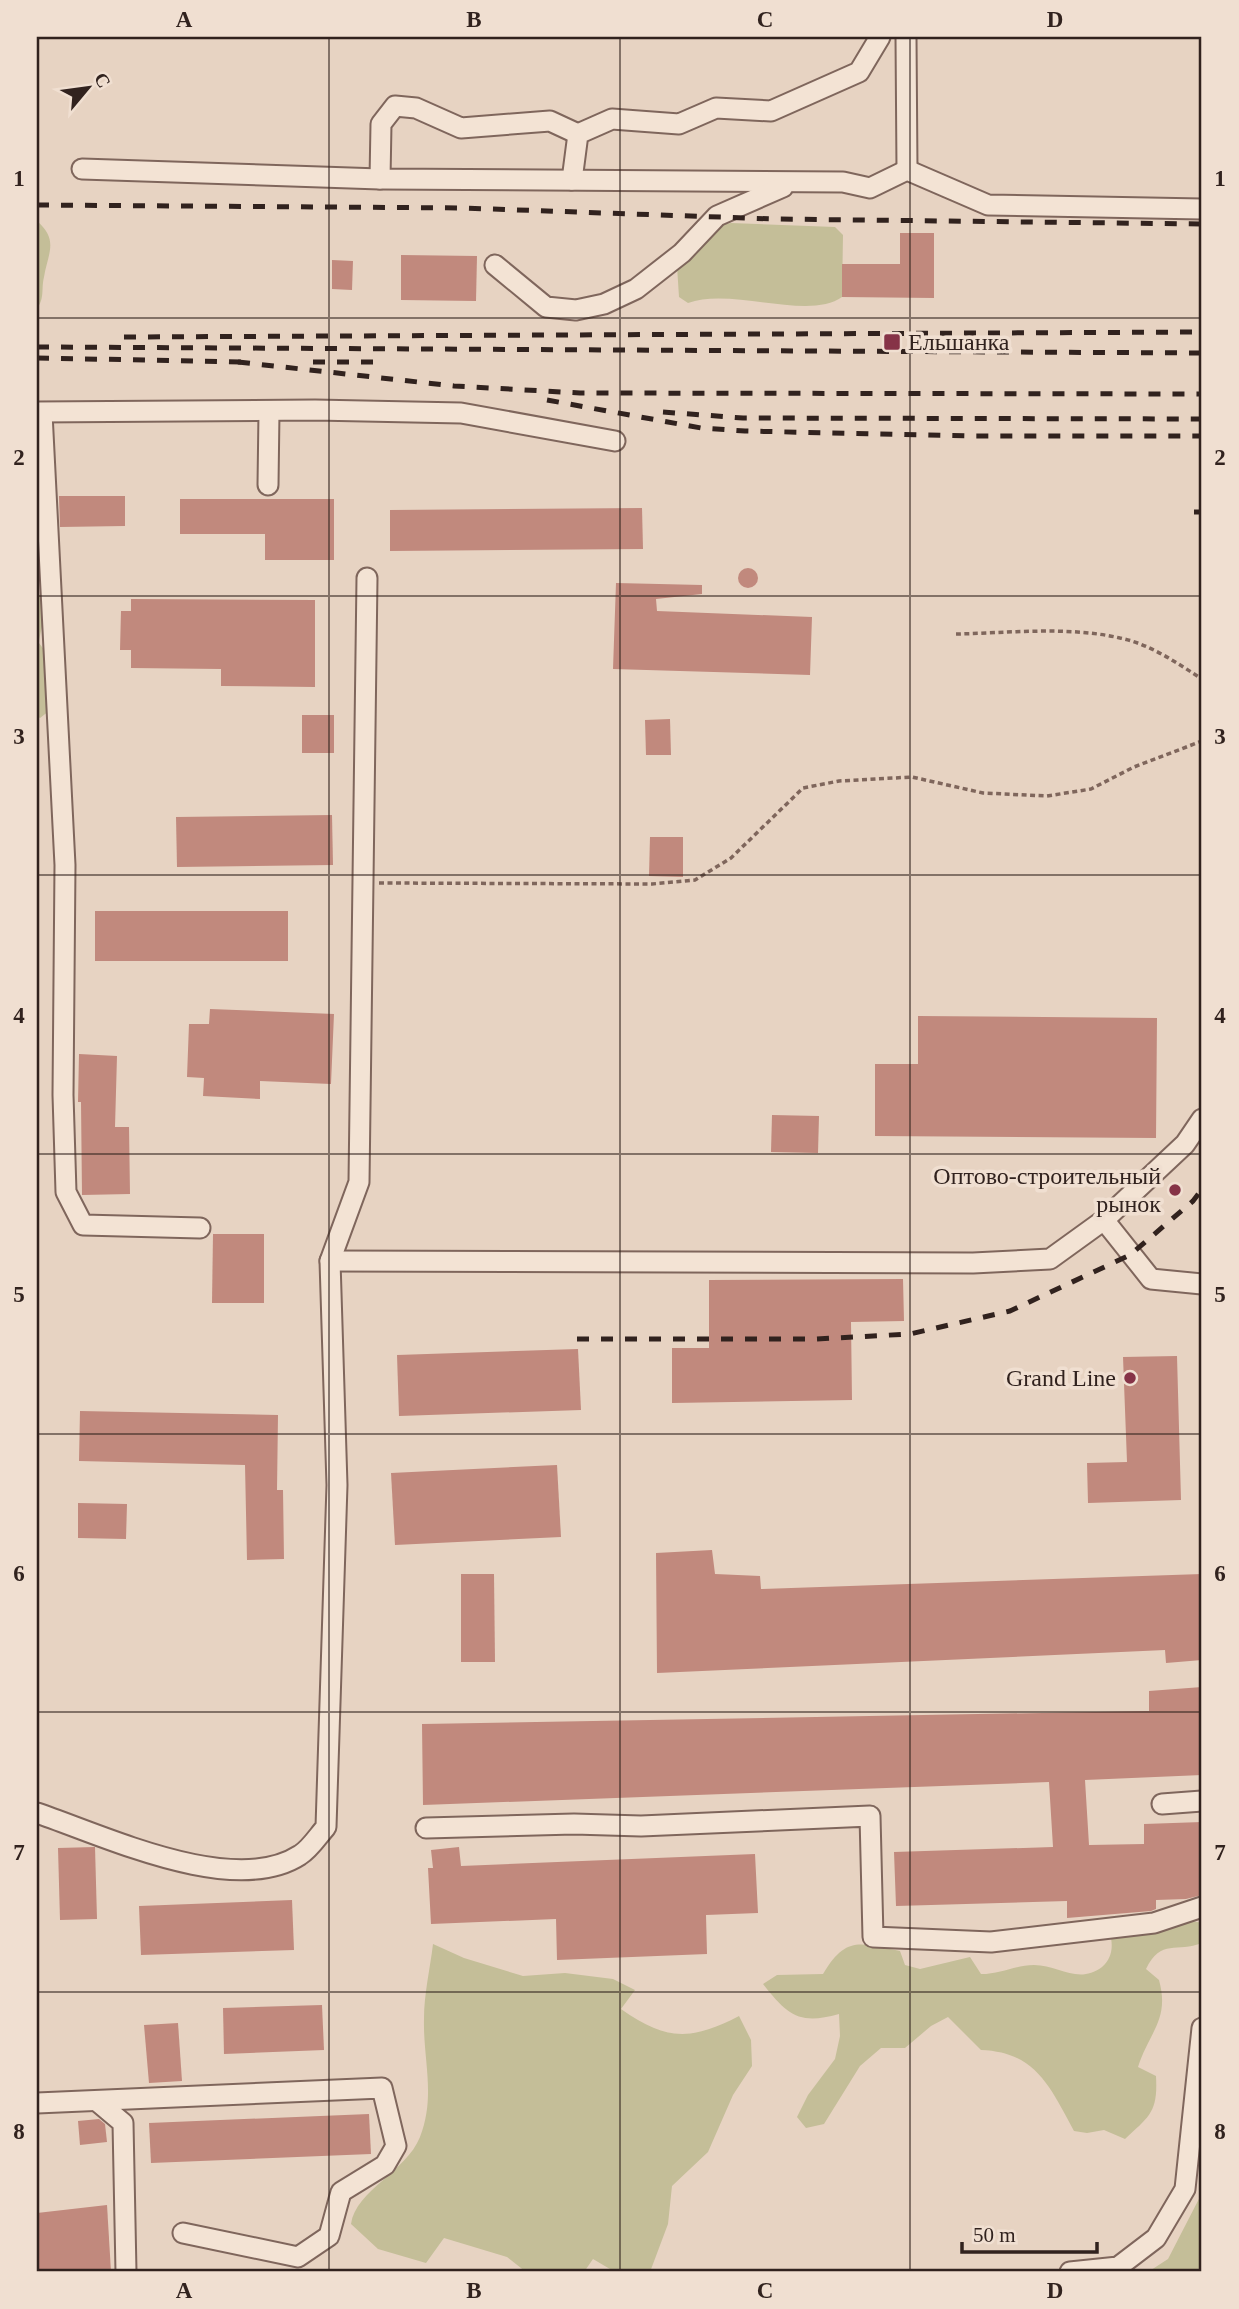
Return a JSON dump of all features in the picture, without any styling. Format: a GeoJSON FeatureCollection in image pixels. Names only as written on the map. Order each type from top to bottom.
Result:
{"type":"FeatureCollection","features":[{"type":"Feature","properties":{"kind":"street"},"geometry":{"type":"LineString","coordinates":[[380,179],[381,124],[395,106],[416,108],[460,128],[550,121],[578,134],[612,119],[679,124],[716,108],[771,111],[859,72],[880,37]]}},
{"type":"Feature","properties":{"kind":"street"},"geometry":{"type":"LineString","coordinates":[[906,37],[907,170]]}},
{"type":"Feature","properties":{"kind":"street"},"geometry":{"type":"LineString","coordinates":[[572,180],[578,134]]}},
{"type":"Feature","properties":{"kind":"street"},"geometry":{"type":"LineString","coordinates":[[82,169],[380,179],[843,182],[870,188],[907,170],[988,205],[1202,209]]}},
{"type":"Feature","properties":{"kind":"street"},"geometry":{"type":"LineString","coordinates":[[495,265],[546,307],[576,310],[604,304],[636,289],[673,261],[717,216],[758,195],[796,182]]}},
{"type":"Feature","properties":{"kind":"street"},"geometry":{"type":"LineString","coordinates":[[200,1228],[83,1225],[66,1192],[63,1095],[65,865],[38,414],[315,410],[461,413],[615,442]]}},
{"type":"Feature","properties":{"kind":"street"},"geometry":{"type":"LineString","coordinates":[[268,485],[269,412]]}},
{"type":"Feature","properties":{"kind":"street"},"geometry":{"type":"LineString","coordinates":[[37,1813],[189,1865],[260,1871],[301,1855],[326,1827],[337,1485],[330,1261],[359,1182],[367,578]]}},
{"type":"Feature","properties":{"kind":"street"},"geometry":{"type":"LineString","coordinates":[[330,1261],[1050,1259],[1104,1220],[1185,1144],[1202,1119]]}},
{"type":"Feature","properties":{"kind":"street"},"geometry":{"type":"LineString","coordinates":[[1104,1220],[1151,1279],[1202,1284]]}},
{"type":"Feature","properties":{"kind":"street"},"geometry":{"type":"LineString","coordinates":[[1162,1804],[1202,1801]]}},
{"type":"Feature","properties":{"kind":"street"},"geometry":{"type":"LineString","coordinates":[[426,1828],[575,1824],[641,1826],[870,1816],[873,1937],[991,1942],[1154,1923],[1202,1907]]}},
{"type":"Feature","properties":{"kind":"street"},"geometry":{"type":"LineString","coordinates":[[1070,2272],[1118,2267],[1156,2238],[1185,2189],[1202,2028]]}},
{"type":"Feature","properties":{"kind":"street"},"geometry":{"type":"LineString","coordinates":[[37,2103],[382,2088],[396,2146],[384,2165],[341,2192],[329,2236],[298,2257],[183,2233]]}},
{"type":"Feature","properties":{"kind":"street"},"geometry":{"type":"LineString","coordinates":[[98,2102],[123,2123],[125,2272]]}},
{"type":"Feature","properties":{"kind":"path"},"geometry":{"type":"LineString","coordinates":[[956,634],[1052,631],[1120,638],[1166,656],[1202,680]]}},
{"type":"Feature","properties":{"kind":"path"},"geometry":{"type":"LineString","coordinates":[[363,883],[652,884],[695,880],[731,858],[803,788],[839,781],[912,777],[984,793],[1046,796],[1091,789],[1135,767],[1202,741]]}},
{"type":"Feature","properties":{"kind":"shaded area"},"geometry":{"type":"Polygon","coordinates":[[[37,221],[48,234],[50,247],[42,297],[37,309],[37,221]]]}},
{"type":"Feature","properties":{"kind":"shaded area"},"geometry":{"type":"Polygon","coordinates":[[[731,223],[835,227],[843,235],[842,297],[810,306],[726,299],[688,303],[679,297],[677,266],[712,227],[731,223]]]}},
{"type":"Feature","properties":{"kind":"shaded area"},"geometry":{"type":"Polygon","coordinates":[[[37,593],[42,597],[45,609],[39,643],[48,655],[49,711],[40,718],[37,716],[37,593]]]}},
{"type":"Feature","properties":{"kind":"shaded area"},"geometry":{"type":"Polygon","coordinates":[[[1187,1920],[1202,1923],[1202,1943],[1164,1950],[1152,1959],[1146,1969],[1159,1980],[1162,2006],[1157,2025],[1138,2067],[1156,2076],[1156,2098],[1151,2112],[1125,2139],[1104,2130],[1087,2133],[1074,2131],[1049,2087],[1028,2065],[1000,2052],[981,2050],[948,2017],[931,2026],[905,2048],[881,2048],[860,2066],[824,2124],[806,2128],[797,2117],[808,2095],[835,2059],[840,2036],[839,2014],[804,2018],[788,2010],[763,1984],[777,1975],[823,1974],[831,1961],[847,1947],[864,1944],[900,1951],[905,1965],[920,1969],[970,1957],[981,1974],[1034,1965],[1085,1974],[1102,1967],[1107,1961],[1111,1938],[1126,1931],[1187,1920]]]}},
{"type":"Feature","properties":{"kind":"shaded area"},"geometry":{"type":"Polygon","coordinates":[[[433,1944],[464,1958],[523,1976],[565,1973],[613,1979],[635,1990],[621,2009],[637,2020],[665,2032],[679,2034],[707,2030],[739,2016],[751,2040],[752,2066],[733,2095],[708,2152],[672,2186],[668,2224],[650,2272],[615,2272],[593,2259],[584,2272],[526,2272],[507,2257],[444,2238],[426,2263],[378,2249],[351,2224],[362,2201],[413,2149],[425,2122],[428,2078],[424,2010],[433,1944]]]}},
{"type":"Feature","properties":{"kind":"shaded area"},"geometry":{"type":"Polygon","coordinates":[[[1202,2193],[1202,2272],[1148,2272],[1168,2259],[1202,2193]]]}},
{"type":"Feature","properties":{"kind":"building"},"geometry":{"type":"Polygon","coordinates":[[[900,233],[934,233],[934,298],[842,297],[842,264],[900,264],[900,233]]]}},
{"type":"Feature","properties":{"kind":"building"},"geometry":{"type":"Polygon","coordinates":[[[401,255],[477,256],[476,301],[401,300],[401,255]]]}},
{"type":"Feature","properties":{"kind":"building"},"geometry":{"type":"Polygon","coordinates":[[[332,260],[353,261],[352,290],[332,289],[332,260]]]}},
{"type":"Feature","properties":{"kind":"building"},"geometry":{"type":"Polygon","coordinates":[[[59,496],[125,496],[125,526],[60,527],[59,496]]]}},
{"type":"Feature","properties":{"kind":"building"},"geometry":{"type":"Polygon","coordinates":[[[180,499],[334,499],[334,560],[265,560],[265,534],[180,534],[180,499]]]}},
{"type":"Feature","properties":{"kind":"building"},"geometry":{"type":"Polygon","coordinates":[[[642,508],[643,549],[390,551],[390,510],[642,508]]]}},
{"type":"Feature","properties":{"kind":"building"},"geometry":{"type":"Polygon","coordinates":[[[748,568],[755,571],[758,578],[755,585],[748,588],[741,585],[738,578],[741,571],[748,568]]]}},
{"type":"Feature","properties":{"kind":"building"},"geometry":{"type":"Polygon","coordinates":[[[616,583],[702,585],[702,594],[656,599],[657,611],[812,617],[810,675],[613,669],[616,583]]]}},
{"type":"Feature","properties":{"kind":"building"},"geometry":{"type":"Polygon","coordinates":[[[131,599],[315,600],[315,687],[221,686],[221,669],[131,668],[131,650],[120,650],[121,611],[131,611],[131,599]]]}},
{"type":"Feature","properties":{"kind":"building"},"geometry":{"type":"Polygon","coordinates":[[[302,715],[334,715],[334,753],[302,753],[302,715]]]}},
{"type":"Feature","properties":{"kind":"building"},"geometry":{"type":"Polygon","coordinates":[[[670,719],[671,755],[646,755],[645,720],[670,719]]]}},
{"type":"Feature","properties":{"kind":"building"},"geometry":{"type":"Polygon","coordinates":[[[332,815],[333,865],[177,867],[176,817],[332,815]]]}},
{"type":"Feature","properties":{"kind":"building"},"geometry":{"type":"Polygon","coordinates":[[[650,837],[683,837],[683,877],[649,876],[650,837]]]}},
{"type":"Feature","properties":{"kind":"building"},"geometry":{"type":"Polygon","coordinates":[[[95,911],[288,911],[288,961],[95,961],[95,911]]]}},
{"type":"Feature","properties":{"kind":"building"},"geometry":{"type":"Polygon","coordinates":[[[210,1009],[334,1014],[331,1084],[260,1081],[260,1099],[203,1096],[204,1078],[187,1077],[189,1024],[209,1024],[210,1009]]]}},
{"type":"Feature","properties":{"kind":"building"},"geometry":{"type":"Polygon","coordinates":[[[918,1016],[1157,1018],[1156,1138],[875,1136],[875,1064],[918,1064],[918,1016]]]}},
{"type":"Feature","properties":{"kind":"building"},"geometry":{"type":"Polygon","coordinates":[[[79,1054],[117,1056],[115,1127],[129,1127],[130,1194],[82,1195],[79,1054]]]}},
{"type":"Feature","properties":{"kind":"building"},"geometry":{"type":"Polygon","coordinates":[[[772,1115],[819,1116],[818,1153],[771,1152],[772,1115]]]}},
{"type":"Feature","properties":{"kind":"building"},"geometry":{"type":"Polygon","coordinates":[[[213,1234],[264,1234],[264,1303],[212,1303],[213,1234]]]}},
{"type":"Feature","properties":{"kind":"building"},"geometry":{"type":"Polygon","coordinates":[[[903,1279],[904,1321],[851,1322],[852,1400],[672,1403],[672,1348],[709,1348],[709,1280],[903,1279]]]}},
{"type":"Feature","properties":{"kind":"building"},"geometry":{"type":"Polygon","coordinates":[[[578,1349],[581,1410],[399,1416],[397,1355],[578,1349]]]}},
{"type":"Feature","properties":{"kind":"building"},"geometry":{"type":"Polygon","coordinates":[[[1177,1356],[1181,1500],[1088,1503],[1087,1463],[1127,1462],[1123,1357],[1177,1356]]]}},
{"type":"Feature","properties":{"kind":"building"},"geometry":{"type":"Polygon","coordinates":[[[80,1411],[278,1415],[277,1490],[283,1490],[284,1559],[247,1560],[245,1465],[79,1461],[80,1411]]]}},
{"type":"Feature","properties":{"kind":"building"},"geometry":{"type":"Polygon","coordinates":[[[557,1465],[561,1537],[395,1545],[391,1473],[557,1465]]]}},
{"type":"Feature","properties":{"kind":"building"},"geometry":{"type":"Polygon","coordinates":[[[78,1503],[127,1504],[126,1539],[78,1538],[78,1503]]]}},
{"type":"Feature","properties":{"kind":"building"},"geometry":{"type":"Polygon","coordinates":[[[712,1550],[715,1574],[760,1576],[761,1589],[1202,1574],[1202,1660],[1166,1663],[1165,1650],[657,1673],[656,1553],[712,1550]]]}},
{"type":"Feature","properties":{"kind":"building"},"geometry":{"type":"Polygon","coordinates":[[[461,1574],[494,1574],[495,1662],[461,1662],[461,1574]]]}},
{"type":"Feature","properties":{"kind":"building"},"geometry":{"type":"Polygon","coordinates":[[[1202,1687],[1202,1775],[1085,1780],[1089,1845],[1144,1844],[1144,1824],[1202,1822],[1202,1895],[1186,1899],[1156,1900],[1156,1909],[1151,1911],[1067,1918],[1067,1901],[896,1906],[894,1852],[1053,1847],[1049,1782],[423,1805],[422,1724],[1149,1711],[1149,1691],[1202,1687]]]}},
{"type":"Feature","properties":{"kind":"building"},"geometry":{"type":"Polygon","coordinates":[[[95,1847],[97,1919],[60,1920],[58,1848],[95,1847]]]}},
{"type":"Feature","properties":{"kind":"building"},"geometry":{"type":"Polygon","coordinates":[[[459,1847],[461,1866],[755,1854],[758,1913],[706,1915],[707,1954],[557,1960],[556,1919],[431,1924],[428,1868],[433,1868],[431,1850],[459,1847]]]}},
{"type":"Feature","properties":{"kind":"building"},"geometry":{"type":"Polygon","coordinates":[[[292,1900],[294,1950],[141,1955],[139,1906],[292,1900]]]}},
{"type":"Feature","properties":{"kind":"building"},"geometry":{"type":"Polygon","coordinates":[[[322,2005],[324,2050],[224,2054],[223,2008],[322,2005]]]}},
{"type":"Feature","properties":{"kind":"building"},"geometry":{"type":"Polygon","coordinates":[[[178,2023],[182,2081],[149,2083],[144,2025],[178,2023]]]}},
{"type":"Feature","properties":{"kind":"building"},"geometry":{"type":"Polygon","coordinates":[[[369,2114],[371,2154],[151,2163],[149,2123],[369,2114]]]}},
{"type":"Feature","properties":{"kind":"building"},"geometry":{"type":"Polygon","coordinates":[[[99,2119],[105,2124],[107,2142],[80,2145],[78,2121],[99,2119]]]}},
{"type":"Feature","properties":{"kind":"building"},"geometry":{"type":"Polygon","coordinates":[[[107,2205],[111,2272],[37,2272],[37,2213],[107,2205]]]}},
{"type":"Feature","properties":{"kind":"railway"},"geometry":{"type":"LineString","coordinates":[[37,205],[463,208],[774,219],[1202,224]]}},
{"type":"Feature","properties":{"kind":"railway"},"geometry":{"type":"LineString","coordinates":[[124,337],[1202,332]]}},
{"type":"Feature","properties":{"kind":"railway"},"geometry":{"type":"LineString","coordinates":[[37,347],[1202,353]]}},
{"type":"Feature","properties":{"kind":"railway"},"geometry":{"type":"LineString","coordinates":[[37,358],[247,362]]}},
{"type":"Feature","properties":{"kind":"railway"},"geometry":{"type":"LineString","coordinates":[[238,362],[454,386],[580,393],[1202,394]]}},
{"type":"Feature","properties":{"kind":"railway"},"geometry":{"type":"LineString","coordinates":[[313,362],[377,362]]}},
{"type":"Feature","properties":{"kind":"railway"},"geometry":{"type":"LineString","coordinates":[[547,400],[701,428],[745,431],[970,436],[1202,436]]}},
{"type":"Feature","properties":{"kind":"railway"},"geometry":{"type":"LineString","coordinates":[[663,412],[743,418],[1202,419]]}},
{"type":"Feature","properties":{"kind":"railway"},"geometry":{"type":"LineString","coordinates":[[1194,512],[1202,512]]}},
{"type":"Feature","properties":{"kind":"railway"},"geometry":{"type":"LineString","coordinates":[[577,1339],[816,1339],[910,1334],[1010,1311],[1130,1255],[1193,1201],[1202,1189]]}},
{"type":"Feature","properties":{"kind":"place","name":"Ельшанка"},"geometry":{"type":"Point","coordinates":[892,342]}},
{"type":"Feature","properties":{"kind":"place","name":"Оптово-строительный рынок"},"geometry":{"type":"Point","coordinates":[1175,1190]}},
{"type":"Feature","properties":{"kind":"place","name":"Grand Line"},"geometry":{"type":"Point","coordinates":[1130,1378]}}]}
